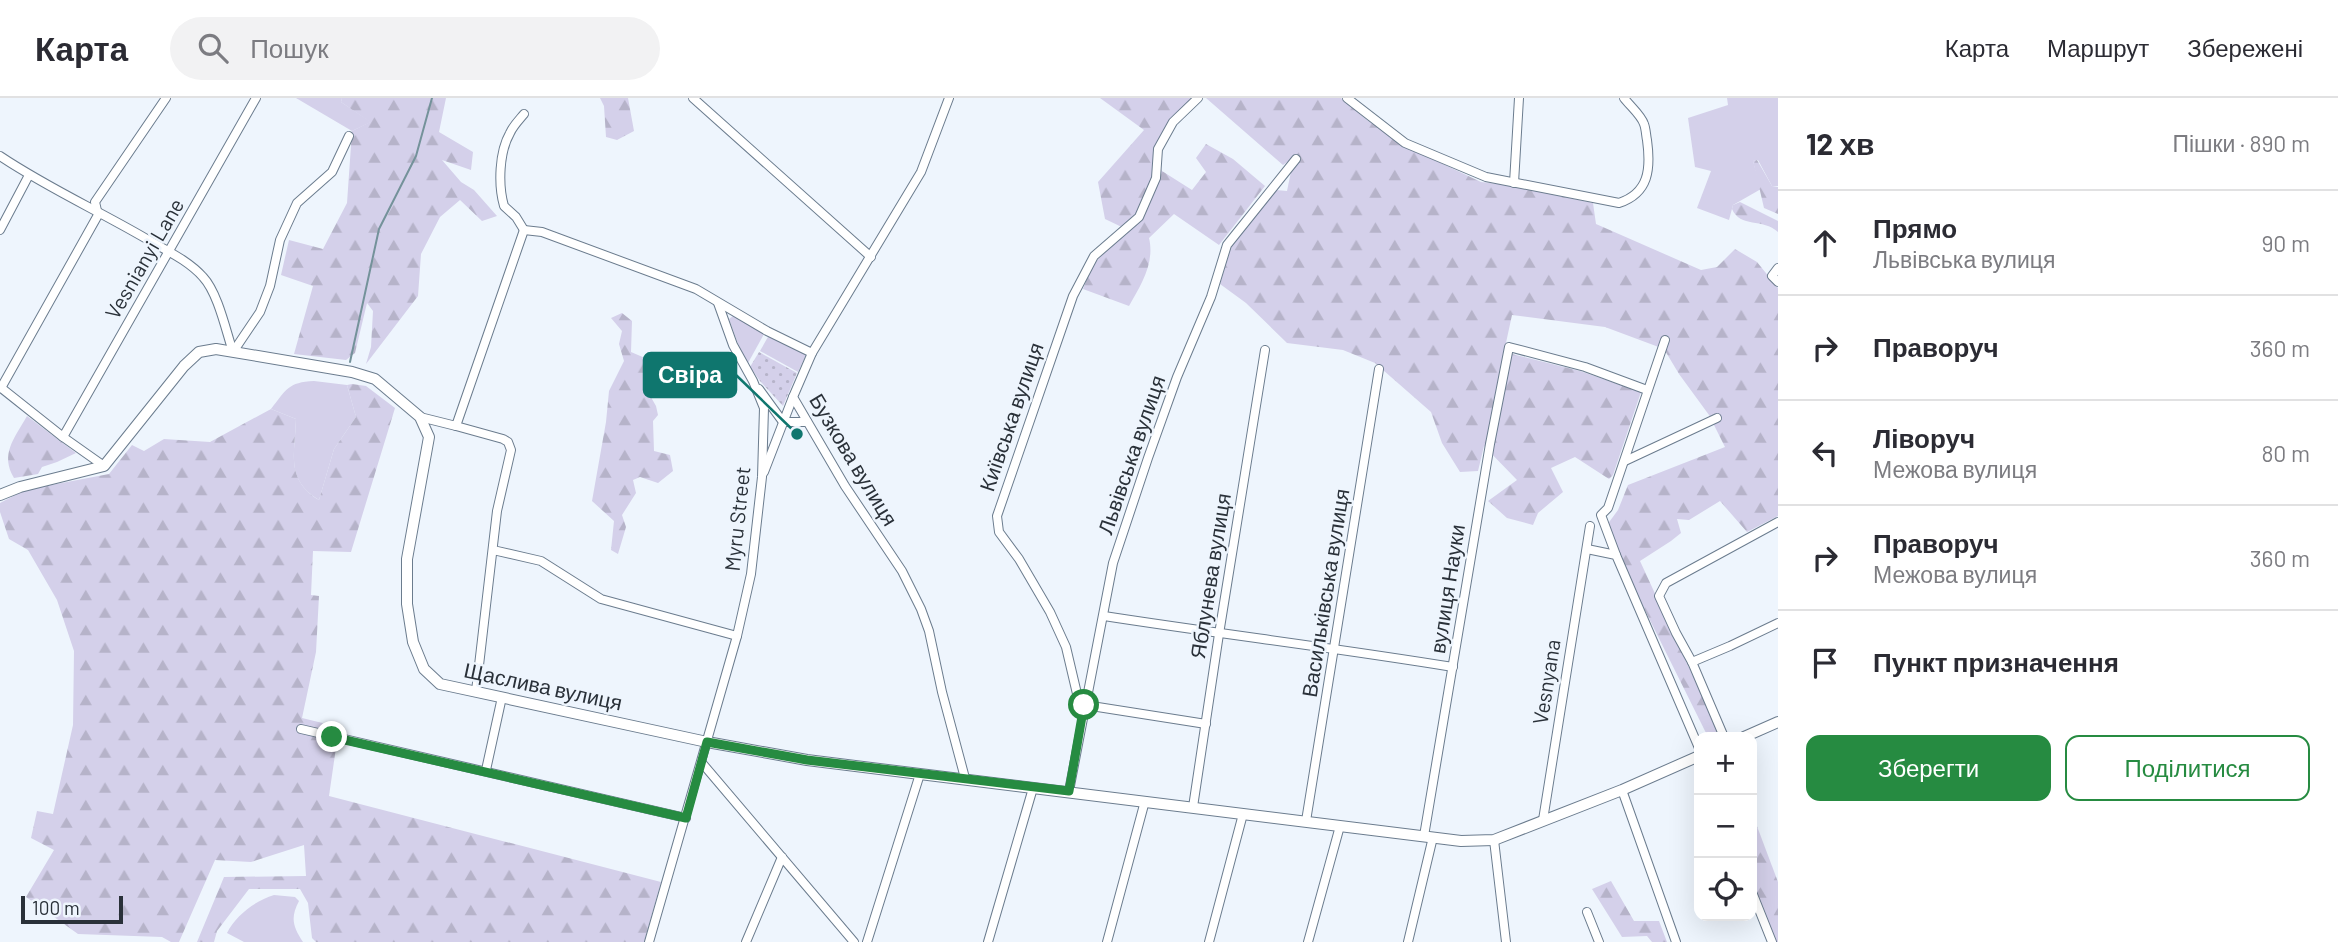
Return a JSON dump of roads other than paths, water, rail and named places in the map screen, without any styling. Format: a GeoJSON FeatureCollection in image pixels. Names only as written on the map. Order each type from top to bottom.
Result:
{"type":"FeatureCollection","features":[{"type":"Feature","properties":{"kind":"street"},"geometry":{"type":"LineString","coordinates":[[104,466],[1,388],[97,215],[95,202],[166,98]]}},
{"type":"Feature","properties":{"kind":"street","name":"Vesnianyi Lane"},"geometry":{"type":"LineString","coordinates":[[63,437],[256,98]]}},
{"type":"Feature","properties":{"kind":"street"},"geometry":{"type":"LineString","coordinates":[[694,98],[871,257]]}},
{"type":"Feature","properties":{"kind":"street","name":"Бузкова вулиця"},"geometry":{"type":"LineString","coordinates":[[949,98],[921,172],[812,352],[793,397],[845,486],[902,571],[921,609],[965,778]]}},
{"type":"Feature","properties":{"kind":"street","name":"Київська вулиця"},"geometry":{"type":"LineString","coordinates":[[1082,715],[1066,647],[1050,612],[1019,559],[999,532],[997,516],[1073,296],[1094,256],[1139,217],[1156,178],[1158,149],[1173,122],[1198,98]]}},
{"type":"Feature","properties":{"kind":"street"},"geometry":{"type":"LineString","coordinates":[[1347,98],[1405,143],[1486,177],[1619,204],[1632,199],[1647,177],[1650,160],[1644,124],[1624,98]]}},
{"type":"Feature","properties":{"kind":"street"},"geometry":{"type":"LineString","coordinates":[[1514,183],[1520,98]]}},
{"type":"Feature","properties":{"kind":"street"},"geometry":{"type":"LineString","coordinates":[[456,426],[524,230],[516,216],[504,206],[501,183],[504,148],[510,133],[524,114]]}},
{"type":"Feature","properties":{"kind":"street"},"geometry":{"type":"LineString","coordinates":[[233,352],[260,312],[270,286],[280,240],[297,203],[332,172],[349,136]]}},
{"type":"Feature","properties":{"kind":"street"},"geometry":{"type":"LineString","coordinates":[[0,156],[29,175],[186,261],[205,279],[216,301],[233,352]]}},
{"type":"Feature","properties":{"kind":"street","name":"Львівська вулиця"},"geometry":{"type":"LineString","coordinates":[[1069,791],[1113,563],[1177,377],[1211,297],[1227,245],[1296,159]]}},
{"type":"Feature","properties":{"kind":"street"},"geometry":{"type":"LineString","coordinates":[[0,230],[29,175]]}},
{"type":"Feature","properties":{"kind":"street"},"geometry":{"type":"LineString","coordinates":[[524,230],[542,232],[696,289],[767,331],[812,352]]}},
{"type":"Feature","properties":{"kind":"street"},"geometry":{"type":"LineString","coordinates":[[1778,268],[1772,276],[1778,282]]}},
{"type":"Feature","properties":{"kind":"street","name":"Myru Street"},"geometry":{"type":"LineString","coordinates":[[649,942],[737,636],[751,574],[762,477],[764,408],[754,381],[733,345],[718,303]]}},
{"type":"Feature","properties":{"kind":"street"},"geometry":{"type":"LineString","coordinates":[[1665,340],[1608,508],[1601,515],[1694,736]]}},
{"type":"Feature","properties":{"kind":"street","name":"вулиця Науки"},"geometry":{"type":"LineString","coordinates":[[1408,942],[1429,836],[1453,667],[1509,347],[1585,367],[1647,390]]}},
{"type":"Feature","properties":{"kind":"street"},"geometry":{"type":"LineString","coordinates":[[0,495],[20,487],[104,466],[184,366],[199,352],[216,349],[352,372],[375,379],[420,417],[503,439],[508,442],[511,450],[496,511],[476,691]]}},
{"type":"Feature","properties":{"kind":"street","name":"Яблунева вулиця"},"geometry":{"type":"LineString","coordinates":[[1193,807],[1265,350]]}},
{"type":"Feature","properties":{"kind":"street","name":"Васильківська вулиця"},"geometry":{"type":"LineString","coordinates":[[1306,821],[1379,369]]}},
{"type":"Feature","properties":{"kind":"street"},"geometry":{"type":"LineString","coordinates":[[754,381],[783,422]]}},
{"type":"Feature","properties":{"kind":"street"},"geometry":{"type":"LineString","coordinates":[[762,477],[793,397]]}},
{"type":"Feature","properties":{"kind":"street","name":"Щаслива вулиця"},"geometry":{"type":"LineString","coordinates":[[420,417],[429,437],[407,558],[407,604],[413,642],[424,669],[440,684],[707,742],[807,760],[1461,841],[1494,839],[1622,790],[1694,758]]}},
{"type":"Feature","properties":{"kind":"street"},"geometry":{"type":"LineString","coordinates":[[1625,461],[1717,418]]}},
{"type":"Feature","properties":{"kind":"street"},"geometry":{"type":"LineString","coordinates":[[783,422],[807,422]]}},
{"type":"Feature","properties":{"kind":"street"},"geometry":{"type":"LineString","coordinates":[[1722,732],[1692,662],[1659,596],[1665,583],[1778,522]]}},
{"type":"Feature","properties":{"kind":"street","name":"Vesnyana"},"geometry":{"type":"LineString","coordinates":[[1543,820],[1590,526]]}},
{"type":"Feature","properties":{"kind":"street"},"geometry":{"type":"LineString","coordinates":[[1587,549],[1616,555]]}},
{"type":"Feature","properties":{"kind":"street"},"geometry":{"type":"LineString","coordinates":[[493,550],[541,561],[601,598],[737,636]]}},
{"type":"Feature","properties":{"kind":"street"},"geometry":{"type":"LineString","coordinates":[[1104,616],[1453,667]]}},
{"type":"Feature","properties":{"kind":"street"},"geometry":{"type":"LineString","coordinates":[[1692,662],[1778,623]]}},
{"type":"Feature","properties":{"kind":"street"},"geometry":{"type":"LineString","coordinates":[[486,771],[502,697]]}},
{"type":"Feature","properties":{"kind":"street"},"geometry":{"type":"LineString","coordinates":[[1084,705],[1206,724]]}},
{"type":"Feature","properties":{"kind":"street"},"geometry":{"type":"LineString","coordinates":[[1755,732],[1778,722]]}},
{"type":"Feature","properties":{"kind":"street"},"geometry":{"type":"LineString","coordinates":[[302,729],[686,818]]}},
{"type":"Feature","properties":{"kind":"street"},"geometry":{"type":"LineString","coordinates":[[702,763],[854,942]]}},
{"type":"Feature","properties":{"kind":"street"},"geometry":{"type":"LineString","coordinates":[[867,942],[920,774]]}},
{"type":"Feature","properties":{"kind":"street"},"geometry":{"type":"LineString","coordinates":[[988,942],[1034,788]]}},
{"type":"Feature","properties":{"kind":"street"},"geometry":{"type":"LineString","coordinates":[[1622,790],[1676,942]]}},
{"type":"Feature","properties":{"kind":"street"},"geometry":{"type":"LineString","coordinates":[[1107,942],[1145,801]]}},
{"type":"Feature","properties":{"kind":"street"},"geometry":{"type":"LineString","coordinates":[[1209,942],[1243,814]]}},
{"type":"Feature","properties":{"kind":"street"},"geometry":{"type":"LineString","coordinates":[[1308,942],[1340,826]]}},
{"type":"Feature","properties":{"kind":"street"},"geometry":{"type":"LineString","coordinates":[[1494,839],[1505,940]]}},
{"type":"Feature","properties":{"kind":"street"},"geometry":{"type":"LineString","coordinates":[[746,942],[782,857]]}},
{"type":"Feature","properties":{"kind":"street"},"geometry":{"type":"LineString","coordinates":[[1757,904],[1772,942]]}},
{"type":"Feature","properties":{"kind":"street"},"geometry":{"type":"LineString","coordinates":[[1587,912],[1599,942]]}},
{"type":"Feature","properties":{"kind":"waterway"},"geometry":{"type":"LineString","coordinates":[[350,362],[379,229],[416,156],[432,98]]}},
{"type":"Feature","properties":{"kind":"place","name":"Свіра"},"geometry":{"type":"Point","coordinates":[797,434]}}]}
